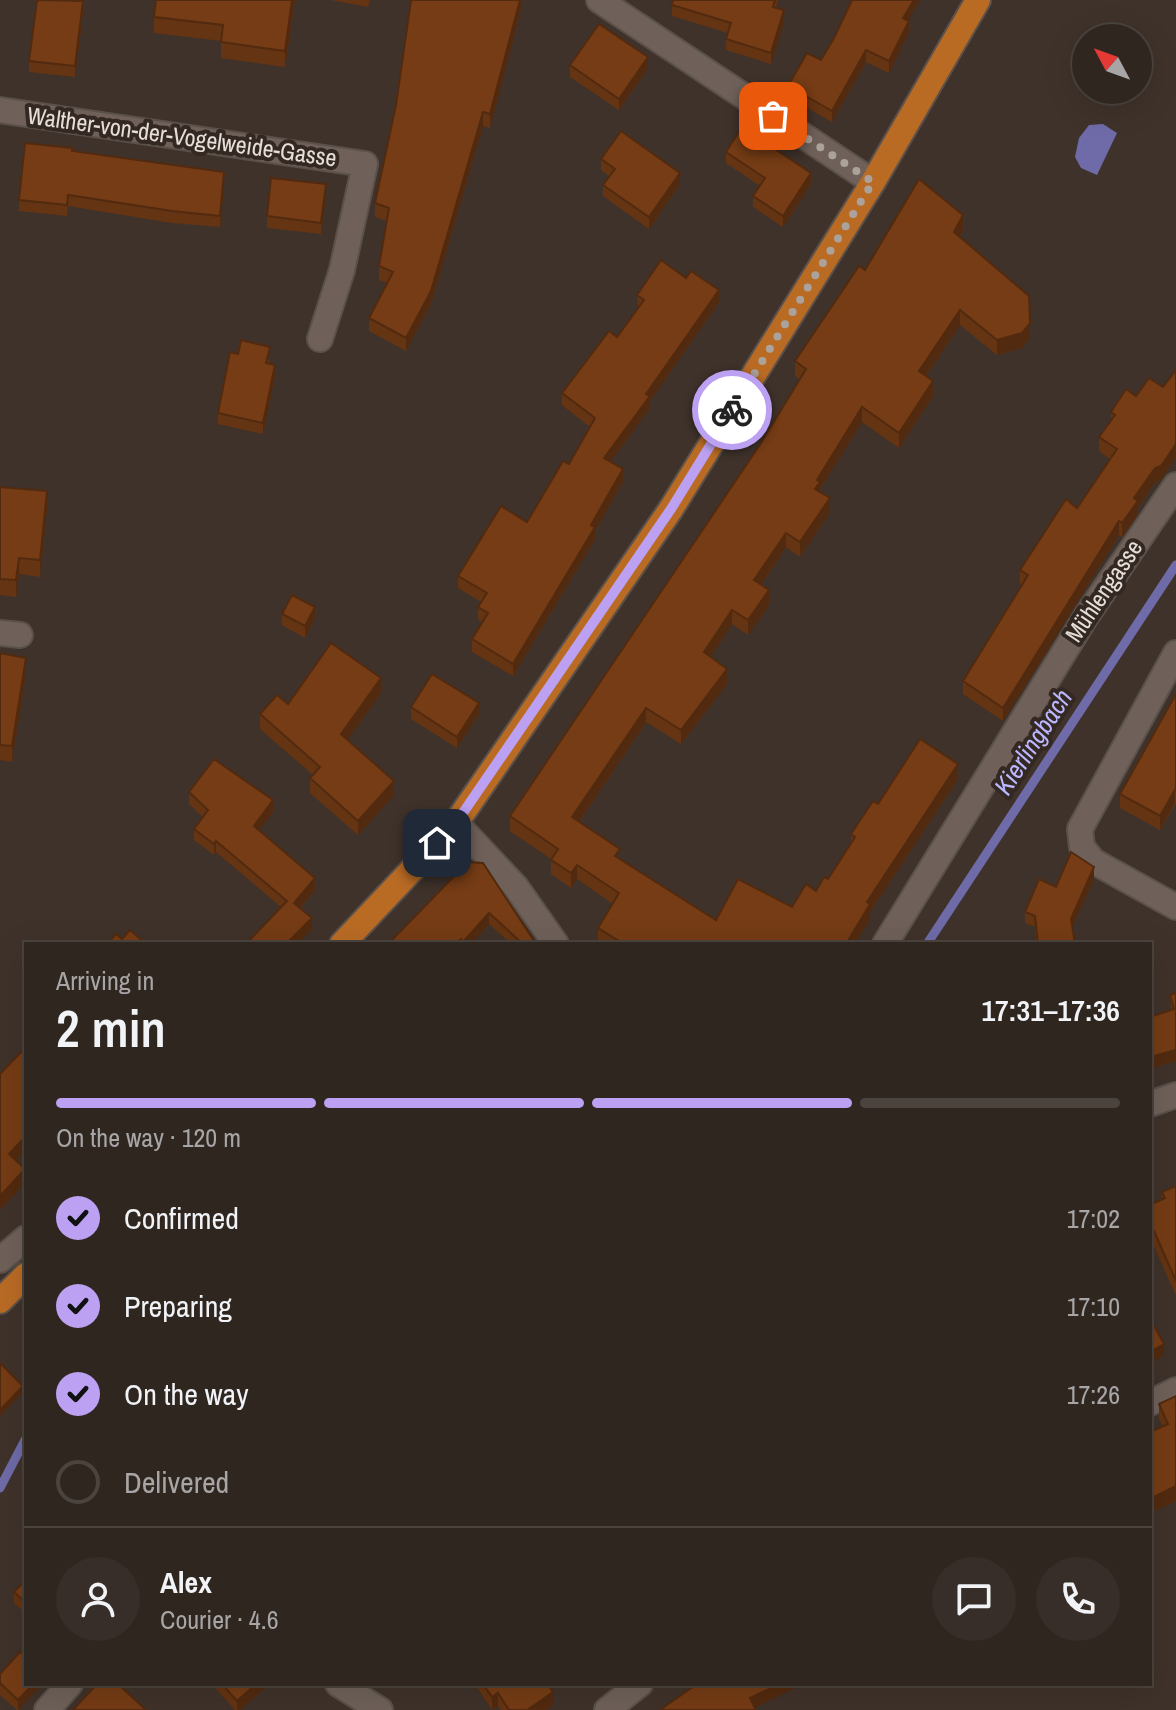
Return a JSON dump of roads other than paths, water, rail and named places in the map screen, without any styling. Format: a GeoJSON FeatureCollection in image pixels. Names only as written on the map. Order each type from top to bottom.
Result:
{"type":"FeatureCollection","features":[{"type":"Feature","properties":{"kind":"main road"},"geometry":{"type":"LineString","coordinates":[[344,942],[456,823],[671,509],[873,182],[978,0]]}},
{"type":"Feature","properties":{"kind":"main road"},"geometry":{"type":"LineString","coordinates":[[0,1301],[24,1277]]}},
{"type":"Feature","properties":{"kind":"street"},"geometry":{"type":"LineString","coordinates":[[599,0],[873,182]]}},
{"type":"Feature","properties":{"kind":"street","name":"Walther-von-der-Vogelweide-Gasse"},"geometry":{"type":"LineString","coordinates":[[0,110],[365,164],[342,270],[320,339]]}},
{"type":"Feature","properties":{"kind":"street","name":"Mühlengasse"},"geometry":{"type":"LineString","coordinates":[[886,942],[1087,615],[1176,485]]}},
{"type":"Feature","properties":{"kind":"street"},"geometry":{"type":"LineString","coordinates":[[1176,653],[1080,829],[1082,847],[1093,861],[1176,907]]}},
{"type":"Feature","properties":{"kind":"street"},"geometry":{"type":"LineString","coordinates":[[456,823],[516,887],[555,942]]}},
{"type":"Feature","properties":{"kind":"street"},"geometry":{"type":"LineString","coordinates":[[1152,1103],[1176,1095]]}},
{"type":"Feature","properties":{"kind":"street"},"geometry":{"type":"LineString","coordinates":[[0,1260],[24,1240]]}},
{"type":"Feature","properties":{"kind":"street"},"geometry":{"type":"LineString","coordinates":[[1152,1402],[1176,1390]]}},
{"type":"Feature","properties":{"kind":"street"},"geometry":{"type":"LineString","coordinates":[[47,1710],[68,1686]]}},
{"type":"Feature","properties":{"kind":"street"},"geometry":{"type":"LineString","coordinates":[[341,1686],[380,1710]]}},
{"type":"Feature","properties":{"kind":"street"},"geometry":{"type":"LineString","coordinates":[[607,1710],[637,1686]]}},
{"type":"Feature","properties":{"kind":"waterway","name":"Kierlingbach"},"geometry":{"type":"LineString","coordinates":[[928,942],[1176,565]]}},
{"type":"Feature","properties":{"kind":"waterway","name":"Kierlingbach"},"geometry":{"type":"LineString","coordinates":[[0,1488],[24,1442]]}}]}
